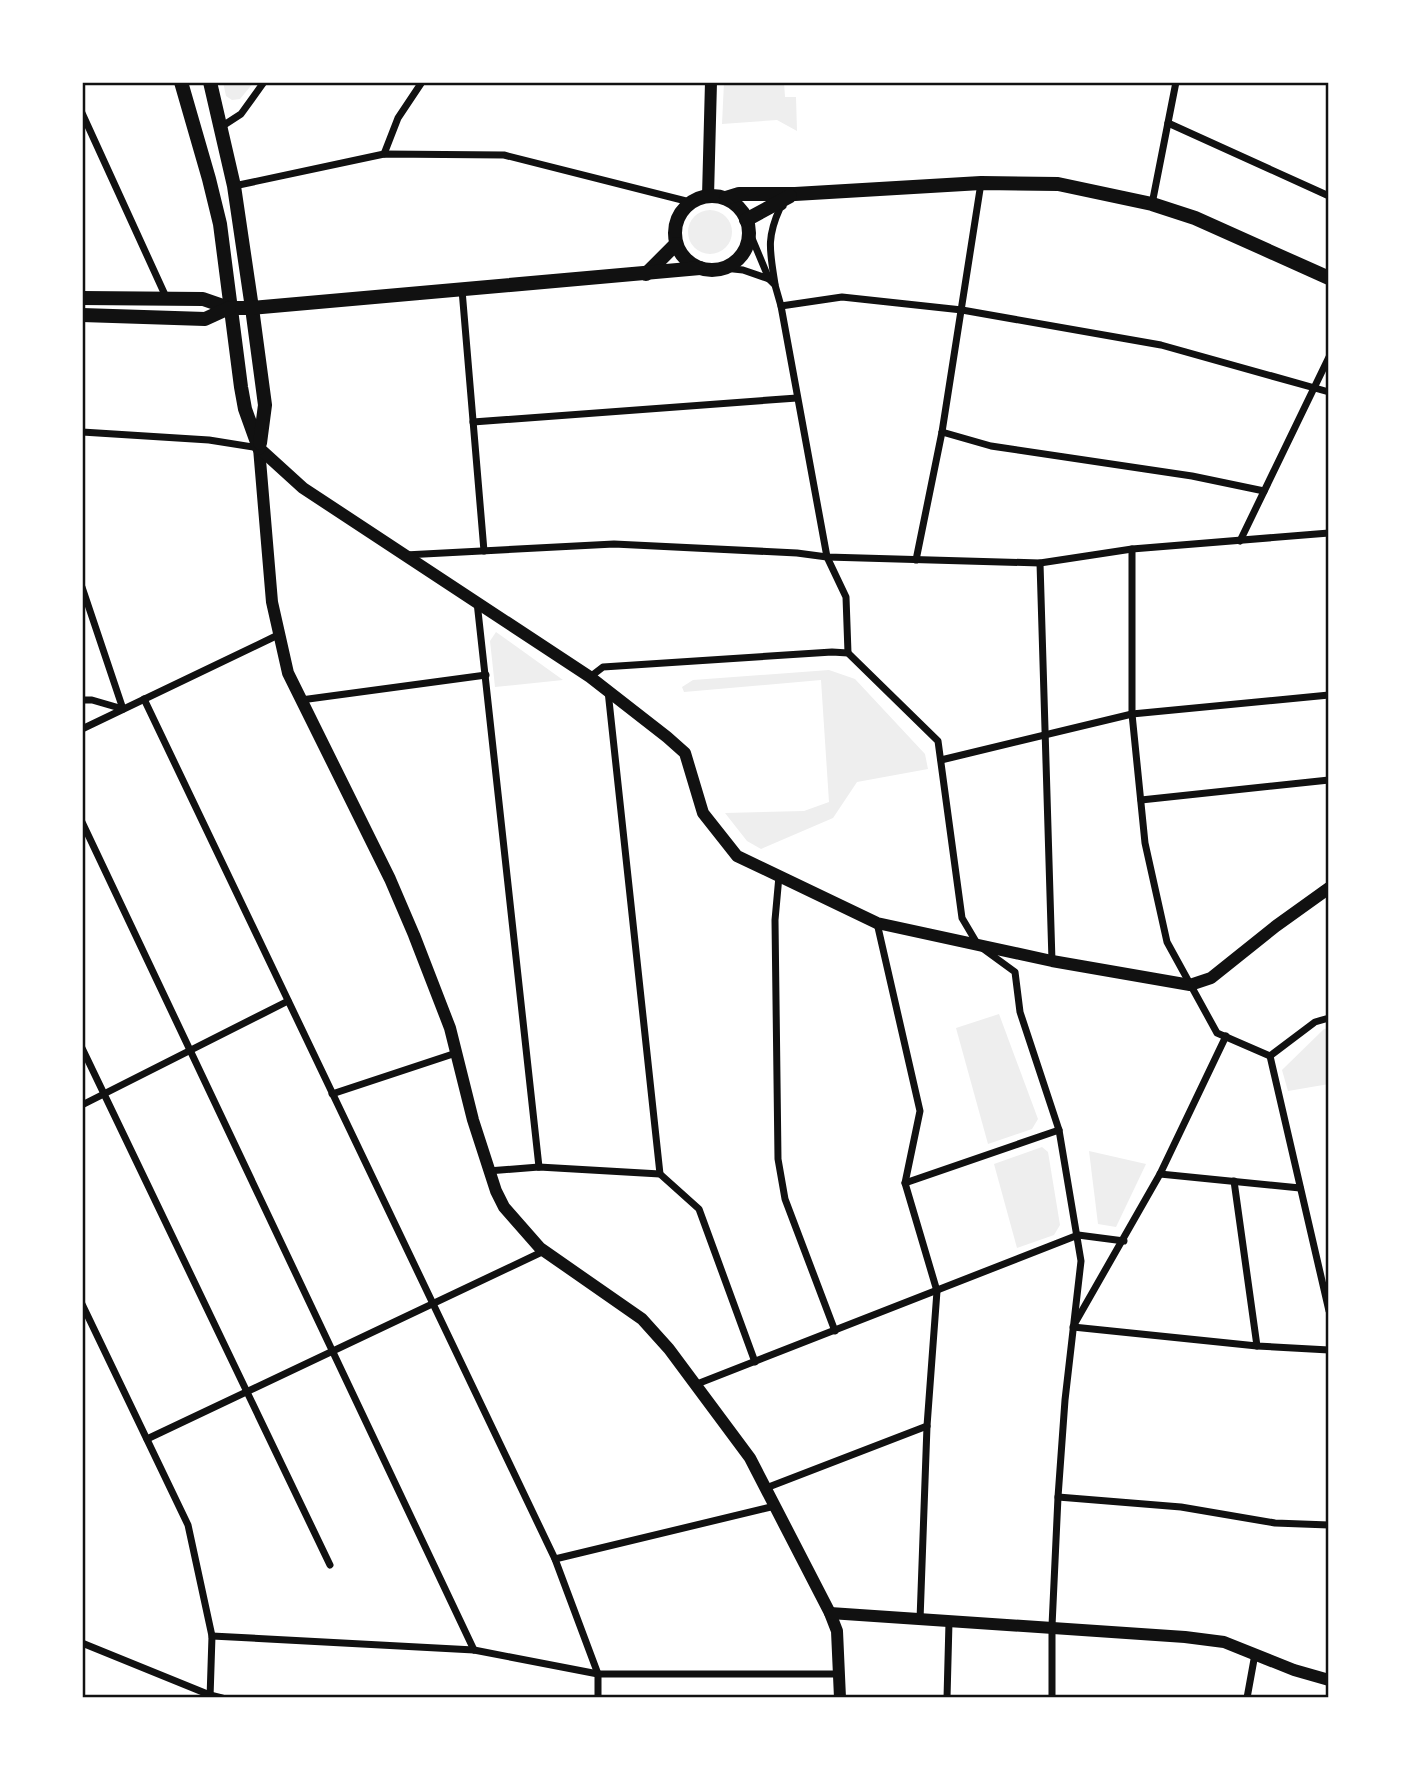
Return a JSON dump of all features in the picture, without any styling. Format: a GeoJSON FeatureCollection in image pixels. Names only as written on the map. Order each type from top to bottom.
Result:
{"type":"FeatureCollection","features":[{"type":"Feature","properties":{"kind":"main road"},"geometry":{"type":"LineString","coordinates":[[181,82],[220,223],[228,278],[229,309],[245,409],[259,448]]}},
{"type":"Feature","properties":{"kind":"main road"},"geometry":{"type":"LineString","coordinates":[[210,82],[234,186],[253,308],[265,405],[259,448]]}},
{"type":"Feature","properties":{"kind":"main road"},"geometry":{"type":"LineString","coordinates":[[726,198],[735,204],[748,225],[748,243],[734,263],[712,270],[701,268],[682,255],[676,244],[675,232],[682,211],[691,202],[708,196],[726,198],[739,194],[794,194],[981,183],[1058,184],[1152,204],[1195,218],[1329,278]]}},
{"type":"Feature","properties":{"kind":"main road"},"geometry":{"type":"LineString","coordinates":[[748,225],[794,194]]}},
{"type":"Feature","properties":{"kind":"main road"},"geometry":{"type":"LineString","coordinates":[[646,274],[676,244]]}},
{"type":"Feature","properties":{"kind":"main road"},"geometry":{"type":"LineString","coordinates":[[82,316],[205,319],[229,309],[701,268]]}},
{"type":"Feature","properties":{"kind":"main road"},"geometry":{"type":"LineString","coordinates":[[82,298],[203,299],[229,309]]}},
{"type":"Feature","properties":{"kind":"street"},"geometry":{"type":"LineString","coordinates":[[221,128],[241,114],[264,82]]}},
{"type":"Feature","properties":{"kind":"street"},"geometry":{"type":"LineString","coordinates":[[384,154],[398,118],[422,82]]}},
{"type":"Feature","properties":{"kind":"street"},"geometry":{"type":"LineString","coordinates":[[708,196],[711,82]]}},
{"type":"Feature","properties":{"kind":"street"},"geometry":{"type":"LineString","coordinates":[[1152,204],[1177,82]]}},
{"type":"Feature","properties":{"kind":"street"},"geometry":{"type":"LineString","coordinates":[[82,113],[166,298]]}},
{"type":"Feature","properties":{"kind":"street"},"geometry":{"type":"LineString","coordinates":[[1168,123],[1329,195]]}},
{"type":"Feature","properties":{"kind":"street"},"geometry":{"type":"LineString","coordinates":[[234,186],[384,154],[504,155],[691,202]]}},
{"type":"Feature","properties":{"kind":"street"},"geometry":{"type":"LineString","coordinates":[[916,560],[942,432],[981,183]]}},
{"type":"Feature","properties":{"kind":"street"},"geometry":{"type":"LineString","coordinates":[[772,282],[770,230],[780,208],[819,192]]}},
{"type":"Feature","properties":{"kind":"street"},"geometry":{"type":"LineString","coordinates":[[748,225],[781,306],[827,557],[846,597],[848,653]]}},
{"type":"Feature","properties":{"kind":"street"},"geometry":{"type":"LineString","coordinates":[[724,268],[743,270],[772,282]]}},
{"type":"Feature","properties":{"kind":"street"},"geometry":{"type":"LineString","coordinates":[[462,290],[484,551]]}},
{"type":"Feature","properties":{"kind":"street"},"geometry":{"type":"LineString","coordinates":[[781,306],[842,297],[962,310],[1161,345],[1329,392]]}},
{"type":"Feature","properties":{"kind":"street"},"geometry":{"type":"LineString","coordinates":[[1240,541],[1329,358]]}},
{"type":"Feature","properties":{"kind":"street"},"geometry":{"type":"LineString","coordinates":[[473,422],[797,398]]}},
{"type":"Feature","properties":{"kind":"street"},"geometry":{"type":"LineString","coordinates":[[82,432],[209,440],[259,448],[303,488],[590,677],[685,753],[703,813],[737,856],[877,923],[1052,961],[1190,985],[1211,978],[1329,888]]}},
{"type":"Feature","properties":{"kind":"street"},"geometry":{"type":"LineString","coordinates":[[942,432],[991,446],[1192,476],[1264,491]]}},
{"type":"Feature","properties":{"kind":"street"},"geometry":{"type":"LineString","coordinates":[[259,448],[272,603],[288,673],[390,879],[439,999],[488,1171],[504,1208],[524,1233],[544,1251],[642,1319],[697,1384],[750,1458],[837,1631],[840,1698]]}},
{"type":"Feature","properties":{"kind":"street"},"geometry":{"type":"LineString","coordinates":[[405,555],[614,544],[797,553],[827,557],[1040,563],[1132,549],[1329,533]]}},
{"type":"Feature","properties":{"kind":"street"},"geometry":{"type":"LineString","coordinates":[[1132,549],[1132,714],[1145,843],[1167,942],[1217,1033],[1269,1056]]}},
{"type":"Feature","properties":{"kind":"street"},"geometry":{"type":"LineString","coordinates":[[1040,563],[1052,961]]}},
{"type":"Feature","properties":{"kind":"street"},"geometry":{"type":"LineString","coordinates":[[82,587],[123,709]]}},
{"type":"Feature","properties":{"kind":"street"},"geometry":{"type":"LineString","coordinates":[[477,603],[539,1167]]}},
{"type":"Feature","properties":{"kind":"street"},"geometry":{"type":"LineString","coordinates":[[82,729],[278,635]]}},
{"type":"Feature","properties":{"kind":"street"},"geometry":{"type":"LineString","coordinates":[[590,677],[603,667],[848,653],[938,741],[962,918],[978,945],[1015,972],[1020,1012],[1059,1130],[1078,1235],[1081,1261],[1065,1399],[1058,1497],[1052,1626],[1052,1698]]}},
{"type":"Feature","properties":{"kind":"street"},"geometry":{"type":"LineString","coordinates":[[301,699],[486,675]]}},
{"type":"Feature","properties":{"kind":"street"},"geometry":{"type":"LineString","coordinates":[[607,689],[660,1174]]}},
{"type":"Feature","properties":{"kind":"street"},"geometry":{"type":"LineString","coordinates":[[941,760],[1132,714],[1329,695]]}},
{"type":"Feature","properties":{"kind":"street"},"geometry":{"type":"LineString","coordinates":[[144,699],[555,1559],[598,1674],[598,1698]]}},
{"type":"Feature","properties":{"kind":"street"},"geometry":{"type":"LineString","coordinates":[[82,700],[92,700],[123,709]]}},
{"type":"Feature","properties":{"kind":"street"},"geometry":{"type":"LineString","coordinates":[[1140,800],[1329,780]]}},
{"type":"Feature","properties":{"kind":"street"},"geometry":{"type":"LineString","coordinates":[[82,822],[474,1650]]}},
{"type":"Feature","properties":{"kind":"street"},"geometry":{"type":"LineString","coordinates":[[779,876],[775,920],[778,1159],[785,1199],[835,1331]]}},
{"type":"Feature","properties":{"kind":"street"},"geometry":{"type":"LineString","coordinates":[[877,923],[920,1111],[905,1183],[937,1291],[927,1426],[920,1620]]}},
{"type":"Feature","properties":{"kind":"street"},"geometry":{"type":"LineString","coordinates":[[82,1105],[288,1001]]}},
{"type":"Feature","properties":{"kind":"street"},"geometry":{"type":"LineString","coordinates":[[1269,1056],[1315,1022],[1329,1018]]}},
{"type":"Feature","properties":{"kind":"street"},"geometry":{"type":"LineString","coordinates":[[1073,1327],[1160,1174],[1226,1037]]}},
{"type":"Feature","properties":{"kind":"street"},"geometry":{"type":"LineString","coordinates":[[82,1048],[330,1565]]}},
{"type":"Feature","properties":{"kind":"street"},"geometry":{"type":"LineString","coordinates":[[332,1094],[456,1053]]}},
{"type":"Feature","properties":{"kind":"street"},"geometry":{"type":"LineString","coordinates":[[1269,1056],[1329,1311]]}},
{"type":"Feature","properties":{"kind":"street"},"geometry":{"type":"LineString","coordinates":[[905,1183],[1059,1130]]}},
{"type":"Feature","properties":{"kind":"street"},"geometry":{"type":"LineString","coordinates":[[488,1171],[539,1167],[660,1174],[699,1209],[755,1362]]}},
{"type":"Feature","properties":{"kind":"street"},"geometry":{"type":"LineString","coordinates":[[1160,1174],[1300,1188]]}},
{"type":"Feature","properties":{"kind":"street"},"geometry":{"type":"LineString","coordinates":[[1234,1181],[1257,1346]]}},
{"type":"Feature","properties":{"kind":"street"},"geometry":{"type":"LineString","coordinates":[[697,1384],[1078,1235],[1124,1241]]}},
{"type":"Feature","properties":{"kind":"street"},"geometry":{"type":"LineString","coordinates":[[147,1438],[544,1251]]}},
{"type":"Feature","properties":{"kind":"street"},"geometry":{"type":"LineString","coordinates":[[82,1304],[188,1525],[212,1636],[210,1696]]}},
{"type":"Feature","properties":{"kind":"street"},"geometry":{"type":"LineString","coordinates":[[82,1329],[92,1325]]}},
{"type":"Feature","properties":{"kind":"street"},"geometry":{"type":"LineString","coordinates":[[1073,1327],[1257,1346],[1329,1350]]}},
{"type":"Feature","properties":{"kind":"street"},"geometry":{"type":"LineString","coordinates":[[766,1488],[927,1426]]}},
{"type":"Feature","properties":{"kind":"street"},"geometry":{"type":"LineString","coordinates":[[1058,1497],[1181,1507],[1275,1523],[1329,1525]]}},
{"type":"Feature","properties":{"kind":"street"},"geometry":{"type":"LineString","coordinates":[[555,1559],[775,1506]]}},
{"type":"Feature","properties":{"kind":"street"},"geometry":{"type":"LineString","coordinates":[[830,1613],[1185,1637],[1224,1643],[1294,1670],[1329,1680]]}},
{"type":"Feature","properties":{"kind":"street"},"geometry":{"type":"LineString","coordinates":[[947,1698],[949,1622]]}},
{"type":"Feature","properties":{"kind":"street"},"geometry":{"type":"LineString","coordinates":[[212,1636],[474,1650],[598,1674],[840,1674]]}},
{"type":"Feature","properties":{"kind":"street"},"geometry":{"type":"LineString","coordinates":[[82,1643],[210,1696],[222,1698]]}},
{"type":"Feature","properties":{"kind":"street"},"geometry":{"type":"LineString","coordinates":[[1247,1698],[1255,1654]]}},
{"type":"Feature","properties":{"kind":"shaded area"},"geometry":{"type":"Polygon","coordinates":[[[223,82],[254,82],[240,99],[232,100],[226,96],[223,82]]]}},
{"type":"Feature","properties":{"kind":"shaded area"},"geometry":{"type":"Polygon","coordinates":[[[724,82],[784,82],[785,97],[796,97],[797,131],[777,120],[722,124],[724,82]]]}},
{"type":"Feature","properties":{"kind":"shaded area"},"geometry":{"type":"Polygon","coordinates":[[[710,210],[725,217],[732,232],[725,247],[710,254],[695,247],[688,232],[695,217],[710,210]]]}},
{"type":"Feature","properties":{"kind":"shaded area"},"geometry":{"type":"Polygon","coordinates":[[[496,632],[563,680],[495,687],[490,641],[496,632]]]}},
{"type":"Feature","properties":{"kind":"shaded area"},"geometry":{"type":"Polygon","coordinates":[[[829,670],[855,679],[925,754],[928,769],[857,782],[833,818],[761,849],[747,841],[725,813],[804,811],[829,802],[821,680],[684,692],[682,687],[693,680],[829,670]]]}},
{"type":"Feature","properties":{"kind":"shaded area"},"geometry":{"type":"Polygon","coordinates":[[[999,1014],[1038,1119],[1032,1129],[988,1144],[956,1028],[999,1014]]]}},
{"type":"Feature","properties":{"kind":"shaded area"},"geometry":{"type":"Polygon","coordinates":[[[1329,1028],[1329,1084],[1288,1091],[1282,1070],[1324,1029],[1329,1028]]]}},
{"type":"Feature","properties":{"kind":"shaded area"},"geometry":{"type":"Polygon","coordinates":[[[1042,1147],[1048,1152],[1060,1225],[1054,1235],[1017,1248],[994,1164],[1042,1147]]]}},
{"type":"Feature","properties":{"kind":"shaded area"},"geometry":{"type":"Polygon","coordinates":[[[1089,1151],[1146,1164],[1116,1227],[1098,1224],[1089,1151]]]}}]}
